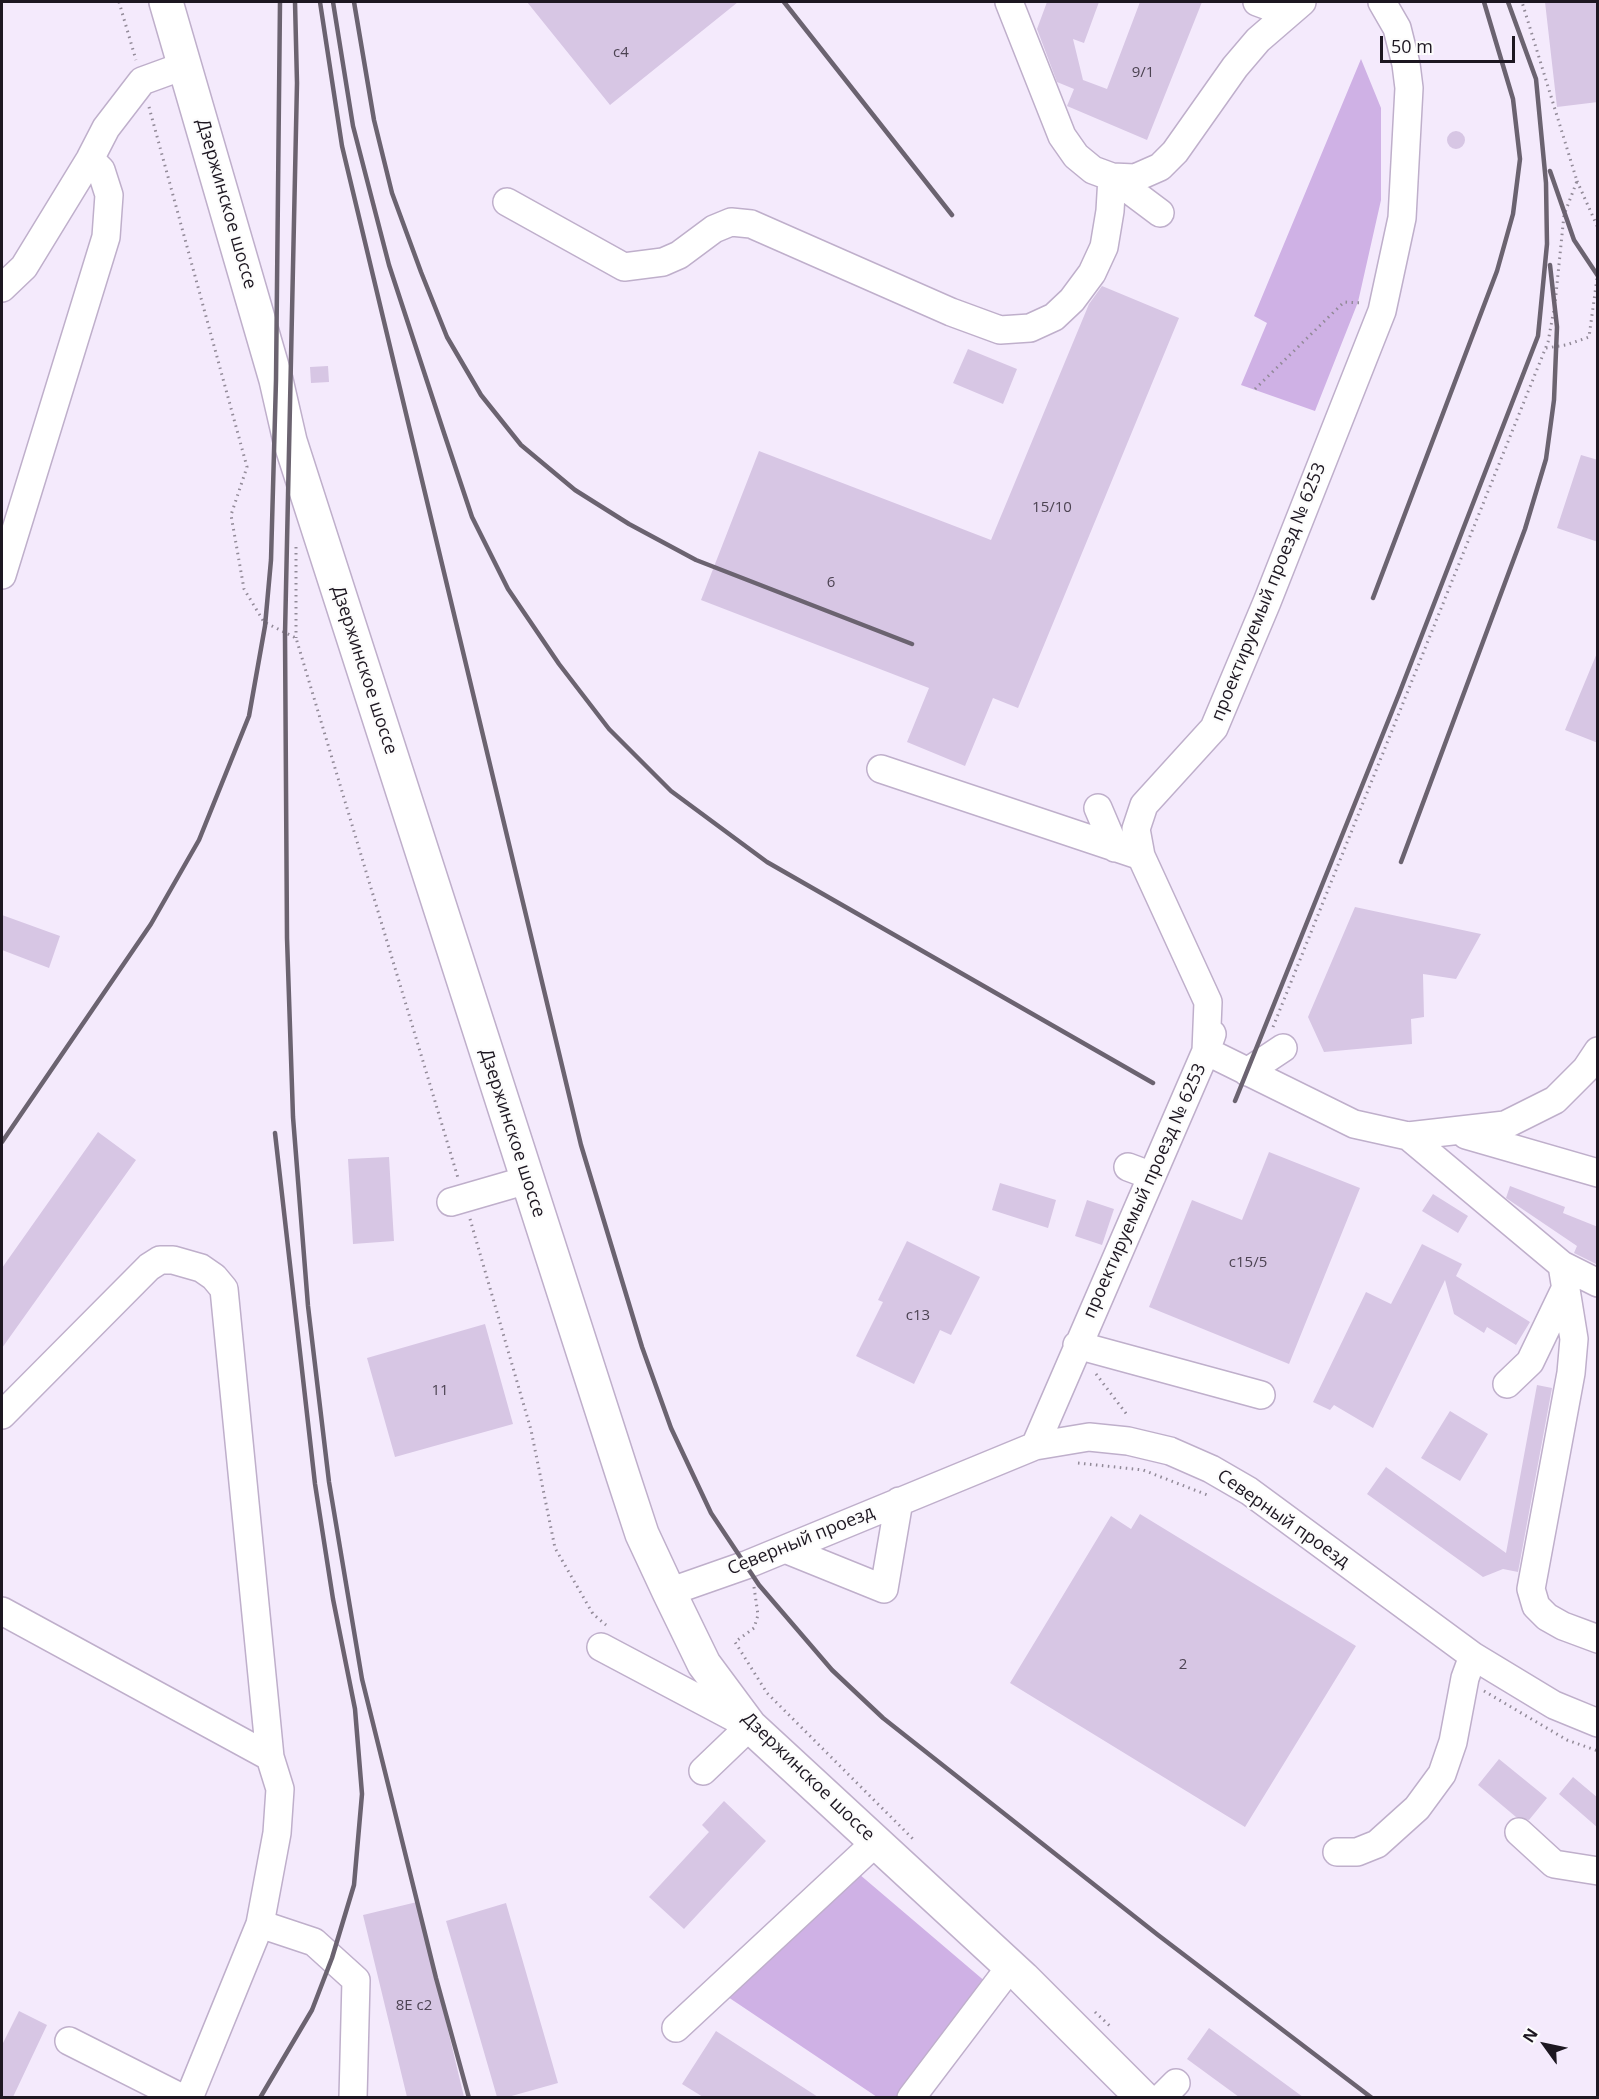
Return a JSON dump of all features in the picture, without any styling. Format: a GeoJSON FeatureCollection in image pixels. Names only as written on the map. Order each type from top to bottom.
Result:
{"type":"FeatureCollection","features":[{"type":"Feature","properties":{"kind":"main road","name":"Дзержинское шоссе"},"geometry":{"type":"LineString","coordinates":[[166,2],[276,380],[290,441],[639,1524],[669,1592],[704,1664],[750,1726],[1011,1966],[1143,2097]]}},
{"type":"Feature","properties":{"kind":"street"},"geometry":{"type":"LineString","coordinates":[[1009,2],[1062,136],[1076,156],[1093,170],[1112,177],[1160,213]]}},
{"type":"Feature","properties":{"kind":"street"},"geometry":{"type":"LineString","coordinates":[[1257,2],[1295,7]]}},
{"type":"Feature","properties":{"kind":"street","name":"проектируемый проезд № 6253"},"geometry":{"type":"LineString","coordinates":[[1035,1446],[1081,1346],[1096,1272],[1140,1171],[1206,1051],[1208,1002],[1128,852],[1144,805],[1214,728],[1267,602],[1383,307],[1402,218],[1409,88],[1397,28],[1382,2]]}},
{"type":"Feature","properties":{"kind":"street"},"geometry":{"type":"LineString","coordinates":[[1112,177],[1135,178],[1160,167],[1175,152],[1235,67],[1258,40],[1295,7]]}},
{"type":"Feature","properties":{"kind":"street"},"geometry":{"type":"LineString","coordinates":[[2,288],[24,267],[90,159],[106,128],[142,81],[186,65]]}},
{"type":"Feature","properties":{"kind":"street"},"geometry":{"type":"LineString","coordinates":[[2,575],[106,237],[109,195],[101,170],[90,159]]}},
{"type":"Feature","properties":{"kind":"street"},"geometry":{"type":"LineString","coordinates":[[507,202],[624,267],[663,262],[679,255],[714,229],[731,222],[751,224],[951,312],[1000,330],[1030,328],[1054,317],[1072,300],[1092,273],[1104,247],[1110,211],[1112,177]]}},
{"type":"Feature","properties":{"kind":"street"},"geometry":{"type":"LineString","coordinates":[[881,769],[1128,852]]}},
{"type":"Feature","properties":{"kind":"street"},"geometry":{"type":"LineString","coordinates":[[1098,808],[1128,852]]}},
{"type":"Feature","properties":{"kind":"street"},"geometry":{"type":"LineString","coordinates":[[1224,1004],[1206,1051],[1354,1124],[1408,1136],[1505,1125],[1555,1100],[1586,1069],[1598,1051]]}},
{"type":"Feature","properties":{"kind":"street"},"geometry":{"type":"LineString","coordinates":[[1247,1072],[1277,1040]]}},
{"type":"Feature","properties":{"kind":"street"},"geometry":{"type":"LineString","coordinates":[[1456,1132],[1598,1173]]}},
{"type":"Feature","properties":{"kind":"street"},"geometry":{"type":"LineString","coordinates":[[1408,1136],[1564,1275],[1598,1283]]}},
{"type":"Feature","properties":{"kind":"street"},"geometry":{"type":"LineString","coordinates":[[458,1200],[527,1180]]}},
{"type":"Feature","properties":{"kind":"street"},"geometry":{"type":"LineString","coordinates":[[2,1414],[149,1267],[160,1260],[173,1260],[201,1268],[214,1277],[224,1289],[270,1757],[279,1789],[277,1833],[260,1924],[189,2097]]}},
{"type":"Feature","properties":{"kind":"street"},"geometry":{"type":"LineString","coordinates":[[1507,1383],[1530,1362],[1564,1275]]}},
{"type":"Feature","properties":{"kind":"street"},"geometry":{"type":"LineString","coordinates":[[1564,1275],[1574,1339],[1571,1373],[1531,1588],[1536,1606],[1546,1617],[1598,1639]]}},
{"type":"Feature","properties":{"kind":"street"},"geometry":{"type":"LineString","coordinates":[[1081,1346],[1261,1395]]}},
{"type":"Feature","properties":{"kind":"street","name":"Северный проезд"},"geometry":{"type":"LineString","coordinates":[[669,1592],[1035,1446],[1089,1437],[1128,1441],[1170,1451],[1211,1469],[1266,1503],[1469,1667],[1554,1706],[1598,1723]]}},
{"type":"Feature","properties":{"kind":"street"},"geometry":{"type":"LineString","coordinates":[[784,1548],[884,1589],[899,1501]]}},
{"type":"Feature","properties":{"kind":"street"},"geometry":{"type":"LineString","coordinates":[[2,1611],[270,1757]]}},
{"type":"Feature","properties":{"kind":"street"},"geometry":{"type":"LineString","coordinates":[[605,1638],[750,1726],[703,1771]]}},
{"type":"Feature","properties":{"kind":"street"},"geometry":{"type":"LineString","coordinates":[[1337,1852],[1357,1852],[1377,1844],[1417,1808],[1442,1774],[1453,1742],[1469,1667]]}},
{"type":"Feature","properties":{"kind":"street"},"geometry":{"type":"LineString","coordinates":[[1519,1832],[1554,1864],[1598,1871]]}},
{"type":"Feature","properties":{"kind":"street"},"geometry":{"type":"LineString","coordinates":[[676,2028],[876,1842]]}},
{"type":"Feature","properties":{"kind":"street"},"geometry":{"type":"LineString","coordinates":[[260,1924],[314,1942],[356,1980],[353,2097]]}},
{"type":"Feature","properties":{"kind":"street"},"geometry":{"type":"LineString","coordinates":[[911,2097],[1011,1966]]}},
{"type":"Feature","properties":{"kind":"street"},"geometry":{"type":"LineString","coordinates":[[69,2041],[182,2097]]}},
{"type":"Feature","properties":{"kind":"path"},"geometry":{"type":"LineString","coordinates":[[119,2],[247,467],[231,515],[244,589],[264,622],[296,638]]}},
{"type":"Feature","properties":{"kind":"path"},"geometry":{"type":"LineString","coordinates":[[1522,2],[1577,181],[1598,228]]}},
{"type":"Feature","properties":{"kind":"path"},"geometry":{"type":"LineString","coordinates":[[1277,1040],[1546,348],[1555,304],[1564,215],[1577,181]]}},
{"type":"Feature","properties":{"kind":"path"},"geometry":{"type":"LineString","coordinates":[[1546,348],[1566,345],[1589,337],[1598,271]]}},
{"type":"Feature","properties":{"kind":"path"},"geometry":{"type":"LineString","coordinates":[[1255,388],[1344,302],[1383,307]]}},
{"type":"Feature","properties":{"kind":"path"},"geometry":{"type":"LineString","coordinates":[[296,543],[296,638],[458,1200],[531,1430],[555,1548],[594,1614],[605,1638]]}},
{"type":"Feature","properties":{"kind":"path"},"geometry":{"type":"LineString","coordinates":[[1081,1346],[1097,1377],[1128,1416]]}},
{"type":"Feature","properties":{"kind":"path"},"geometry":{"type":"LineString","coordinates":[[1069,1464],[1080,1463],[1143,1470],[1216,1499]]}},
{"type":"Feature","properties":{"kind":"path"},"geometry":{"type":"LineString","coordinates":[[759,1584],[752,1588],[757,1599],[758,1615],[754,1628],[735,1642],[767,1693],[916,1843]]}},
{"type":"Feature","properties":{"kind":"path"},"geometry":{"type":"LineString","coordinates":[[1469,1667],[1506,1706],[1568,1740],[1598,1751]]}},
{"type":"Feature","properties":{"kind":"path"},"geometry":{"type":"LineString","coordinates":[[1094,2011],[1111,2027]]}},
{"type":"Feature","properties":{"kind":"shaded area"},"geometry":{"type":"Polygon","coordinates":[[[1361,59],[1381,108],[1381,200],[1358,302],[1315,411],[1241,385],[1267,323],[1254,316],[1361,59]]]}},
{"type":"Feature","properties":{"kind":"shaded area"},"geometry":{"type":"Polygon","coordinates":[[[859,1874],[987,1983],[898,2097],[877,2097],[728,1997],[859,1874]]]}},
{"type":"Feature","properties":{"kind":"building"},"geometry":{"type":"Polygon","coordinates":[[[527,2],[738,2],[610,105],[527,2]]]}},
{"type":"Feature","properties":{"kind":"building"},"geometry":{"type":"Polygon","coordinates":[[[1047,2],[1099,2],[1084,43],[1073,39],[1083,80],[1107,89],[1140,2],[1202,2],[1147,140],[1067,106],[1074,89],[1057,82],[1037,29],[1047,2]]]}},
{"type":"Feature","properties":{"kind":"building"},"geometry":{"type":"Polygon","coordinates":[[[1545,2],[1598,2],[1598,102],[1557,107],[1545,2]]]}},
{"type":"Feature","properties":{"kind":"building"},"geometry":{"type":"Polygon","coordinates":[[[1456,131],[1462,134],[1465,140],[1462,146],[1456,149],[1450,146],[1447,140],[1450,134],[1456,131]]]}},
{"type":"Feature","properties":{"kind":"building"},"geometry":{"type":"Polygon","coordinates":[[[1102,286],[1179,318],[1018,708],[993,698],[965,766],[907,742],[929,688],[701,600],[759,451],[991,540],[1089,304],[1102,286]]]}},
{"type":"Feature","properties":{"kind":"building"},"geometry":{"type":"Polygon","coordinates":[[[968,349],[1017,369],[1003,404],[953,383],[968,349]]]}},
{"type":"Feature","properties":{"kind":"building"},"geometry":{"type":"Polygon","coordinates":[[[328,366],[329,382],[311,383],[310,367],[328,366]]]}},
{"type":"Feature","properties":{"kind":"building"},"geometry":{"type":"Polygon","coordinates":[[[1581,455],[1598,460],[1598,542],[1557,528],[1581,455]]]}},
{"type":"Feature","properties":{"kind":"building"},"geometry":{"type":"Polygon","coordinates":[[[1598,653],[1598,743],[1565,730],[1598,653]]]}},
{"type":"Feature","properties":{"kind":"building"},"geometry":{"type":"Polygon","coordinates":[[[1355,907],[1481,934],[1456,979],[1423,974],[1424,1017],[1411,1019],[1412,1044],[1324,1052],[1308,1017],[1355,907]]]}},
{"type":"Feature","properties":{"kind":"building"},"geometry":{"type":"Polygon","coordinates":[[[2,915],[60,936],[49,968],[2,950],[2,915]]]}},
{"type":"Feature","properties":{"kind":"building"},"geometry":{"type":"Polygon","coordinates":[[[98,1132],[136,1160],[2,1348],[2,1268],[98,1132]]]}},
{"type":"Feature","properties":{"kind":"building"},"geometry":{"type":"Polygon","coordinates":[[[1269,1152],[1360,1188],[1289,1364],[1149,1307],[1192,1200],[1242,1220],[1269,1152]]]}},
{"type":"Feature","properties":{"kind":"building"},"geometry":{"type":"Polygon","coordinates":[[[389,1157],[394,1241],[353,1244],[348,1159],[389,1157]]]}},
{"type":"Feature","properties":{"kind":"building"},"geometry":{"type":"Polygon","coordinates":[[[1000,1183],[1056,1200],[1048,1228],[992,1210],[1000,1183]]]}},
{"type":"Feature","properties":{"kind":"building"},"geometry":{"type":"Polygon","coordinates":[[[1510,1186],[1565,1207],[1563,1213],[1598,1227],[1598,1265],[1574,1253],[1577,1246],[1506,1198],[1510,1186]]]}},
{"type":"Feature","properties":{"kind":"building"},"geometry":{"type":"Polygon","coordinates":[[[1433,1194],[1468,1216],[1458,1233],[1422,1211],[1433,1194]]]}},
{"type":"Feature","properties":{"kind":"building"},"geometry":{"type":"Polygon","coordinates":[[[1087,1200],[1114,1209],[1102,1245],[1075,1236],[1087,1200]]]}},
{"type":"Feature","properties":{"kind":"building"},"geometry":{"type":"Polygon","coordinates":[[[907,1241],[980,1277],[951,1335],[940,1330],[914,1384],[856,1356],[883,1302],[878,1300],[907,1241]]]}},
{"type":"Feature","properties":{"kind":"building"},"geometry":{"type":"Polygon","coordinates":[[[1422,1244],[1462,1264],[1456,1276],[1530,1322],[1516,1345],[1487,1327],[1484,1333],[1454,1314],[1445,1280],[1373,1428],[1334,1405],[1330,1410],[1313,1402],[1366,1292],[1391,1304],[1422,1244]]]}},
{"type":"Feature","properties":{"kind":"building"},"geometry":{"type":"Polygon","coordinates":[[[485,1324],[513,1424],[395,1457],[367,1358],[485,1324]]]}},
{"type":"Feature","properties":{"kind":"building"},"geometry":{"type":"Polygon","coordinates":[[[1537,1385],[1552,1388],[1518,1572],[1503,1569],[1483,1577],[1367,1494],[1386,1467],[1506,1553],[1537,1385]]]}},
{"type":"Feature","properties":{"kind":"building"},"geometry":{"type":"Polygon","coordinates":[[[1450,1411],[1488,1434],[1460,1481],[1421,1458],[1450,1411]]]}},
{"type":"Feature","properties":{"kind":"building"},"geometry":{"type":"Polygon","coordinates":[[[1140,1514],[1356,1646],[1245,1827],[1010,1683],[1111,1516],[1131,1529],[1140,1514]]]}},
{"type":"Feature","properties":{"kind":"building"},"geometry":{"type":"Polygon","coordinates":[[[1499,1759],[1547,1798],[1529,1820],[1516,1817],[1478,1785],[1499,1759]]]}},
{"type":"Feature","properties":{"kind":"building"},"geometry":{"type":"Polygon","coordinates":[[[1573,1777],[1598,1798],[1598,1828],[1559,1794],[1573,1777]]]}},
{"type":"Feature","properties":{"kind":"building"},"geometry":{"type":"Polygon","coordinates":[[[724,1801],[766,1841],[684,1929],[649,1897],[709,1832],[702,1825],[724,1801]]]}},
{"type":"Feature","properties":{"kind":"building"},"geometry":{"type":"Polygon","coordinates":[[[417,1902],[464,2097],[407,2097],[363,1915],[417,1902]]]}},
{"type":"Feature","properties":{"kind":"building"},"geometry":{"type":"Polygon","coordinates":[[[506,1903],[558,2083],[508,2097],[497,2097],[446,1921],[506,1903]]]}},
{"type":"Feature","properties":{"kind":"building"},"geometry":{"type":"Polygon","coordinates":[[[19,2011],[47,2025],[13,2097],[2,2097],[2,2045],[19,2011]]]}},
{"type":"Feature","properties":{"kind":"building"},"geometry":{"type":"Polygon","coordinates":[[[1209,2028],[1303,2097],[1239,2097],[1187,2059],[1209,2028]]]}},
{"type":"Feature","properties":{"kind":"building"},"geometry":{"type":"Polygon","coordinates":[[[716,2031],[818,2097],[703,2097],[682,2084],[716,2031]]]}},
{"type":"Feature","properties":{"kind":"railway"},"geometry":{"type":"LineString","coordinates":[[2,1142],[151,924],[199,840],[249,716],[265,626],[271,560],[276,380],[280,2]]}},
{"type":"Feature","properties":{"kind":"railway"},"geometry":{"type":"LineString","coordinates":[[295,2],[297,83],[285,634],[287,938],[293,1117],[308,1306],[329,1482],[362,1679],[436,1978],[469,2098]]}},
{"type":"Feature","properties":{"kind":"railway"},"geometry":{"type":"LineString","coordinates":[[320,2],[342,146],[581,1145],[642,1347],[671,1428],[711,1513],[759,1585],[832,1670],[883,1718],[1158,1935],[1372,2098]]}},
{"type":"Feature","properties":{"kind":"railway"},"geometry":{"type":"LineString","coordinates":[[333,2],[353,126],[389,265],[472,517],[508,589],[559,664],[609,729],[671,791],[767,862],[1153,1083]]}},
{"type":"Feature","properties":{"kind":"railway"},"geometry":{"type":"LineString","coordinates":[[354,2],[374,120],[392,193],[421,272],[447,337],[481,395],[521,445],[575,490],[629,524],[696,560],[912,644]]}},
{"type":"Feature","properties":{"kind":"railway"},"geometry":{"type":"LineString","coordinates":[[784,2],[952,215]]}},
{"type":"Feature","properties":{"kind":"railway"},"geometry":{"type":"LineString","coordinates":[[1373,598],[1497,271],[1513,214],[1520,159],[1513,99],[1484,2]]}},
{"type":"Feature","properties":{"kind":"railway"},"geometry":{"type":"LineString","coordinates":[[1235,1101],[1399,694],[1538,336],[1547,244],[1546,183],[1536,79],[1508,2]]}},
{"type":"Feature","properties":{"kind":"railway"},"geometry":{"type":"LineString","coordinates":[[1550,171],[1574,240],[1598,276]]}},
{"type":"Feature","properties":{"kind":"railway"},"geometry":{"type":"LineString","coordinates":[[1401,862],[1525,529],[1546,459],[1554,400],[1557,327],[1550,265]]}},
{"type":"Feature","properties":{"kind":"railway"},"geometry":{"type":"LineString","coordinates":[[260,2098],[312,2010],[332,1958],[354,1885],[362,1794],[355,1709],[333,1599],[315,1484],[275,1133]]}}]}
